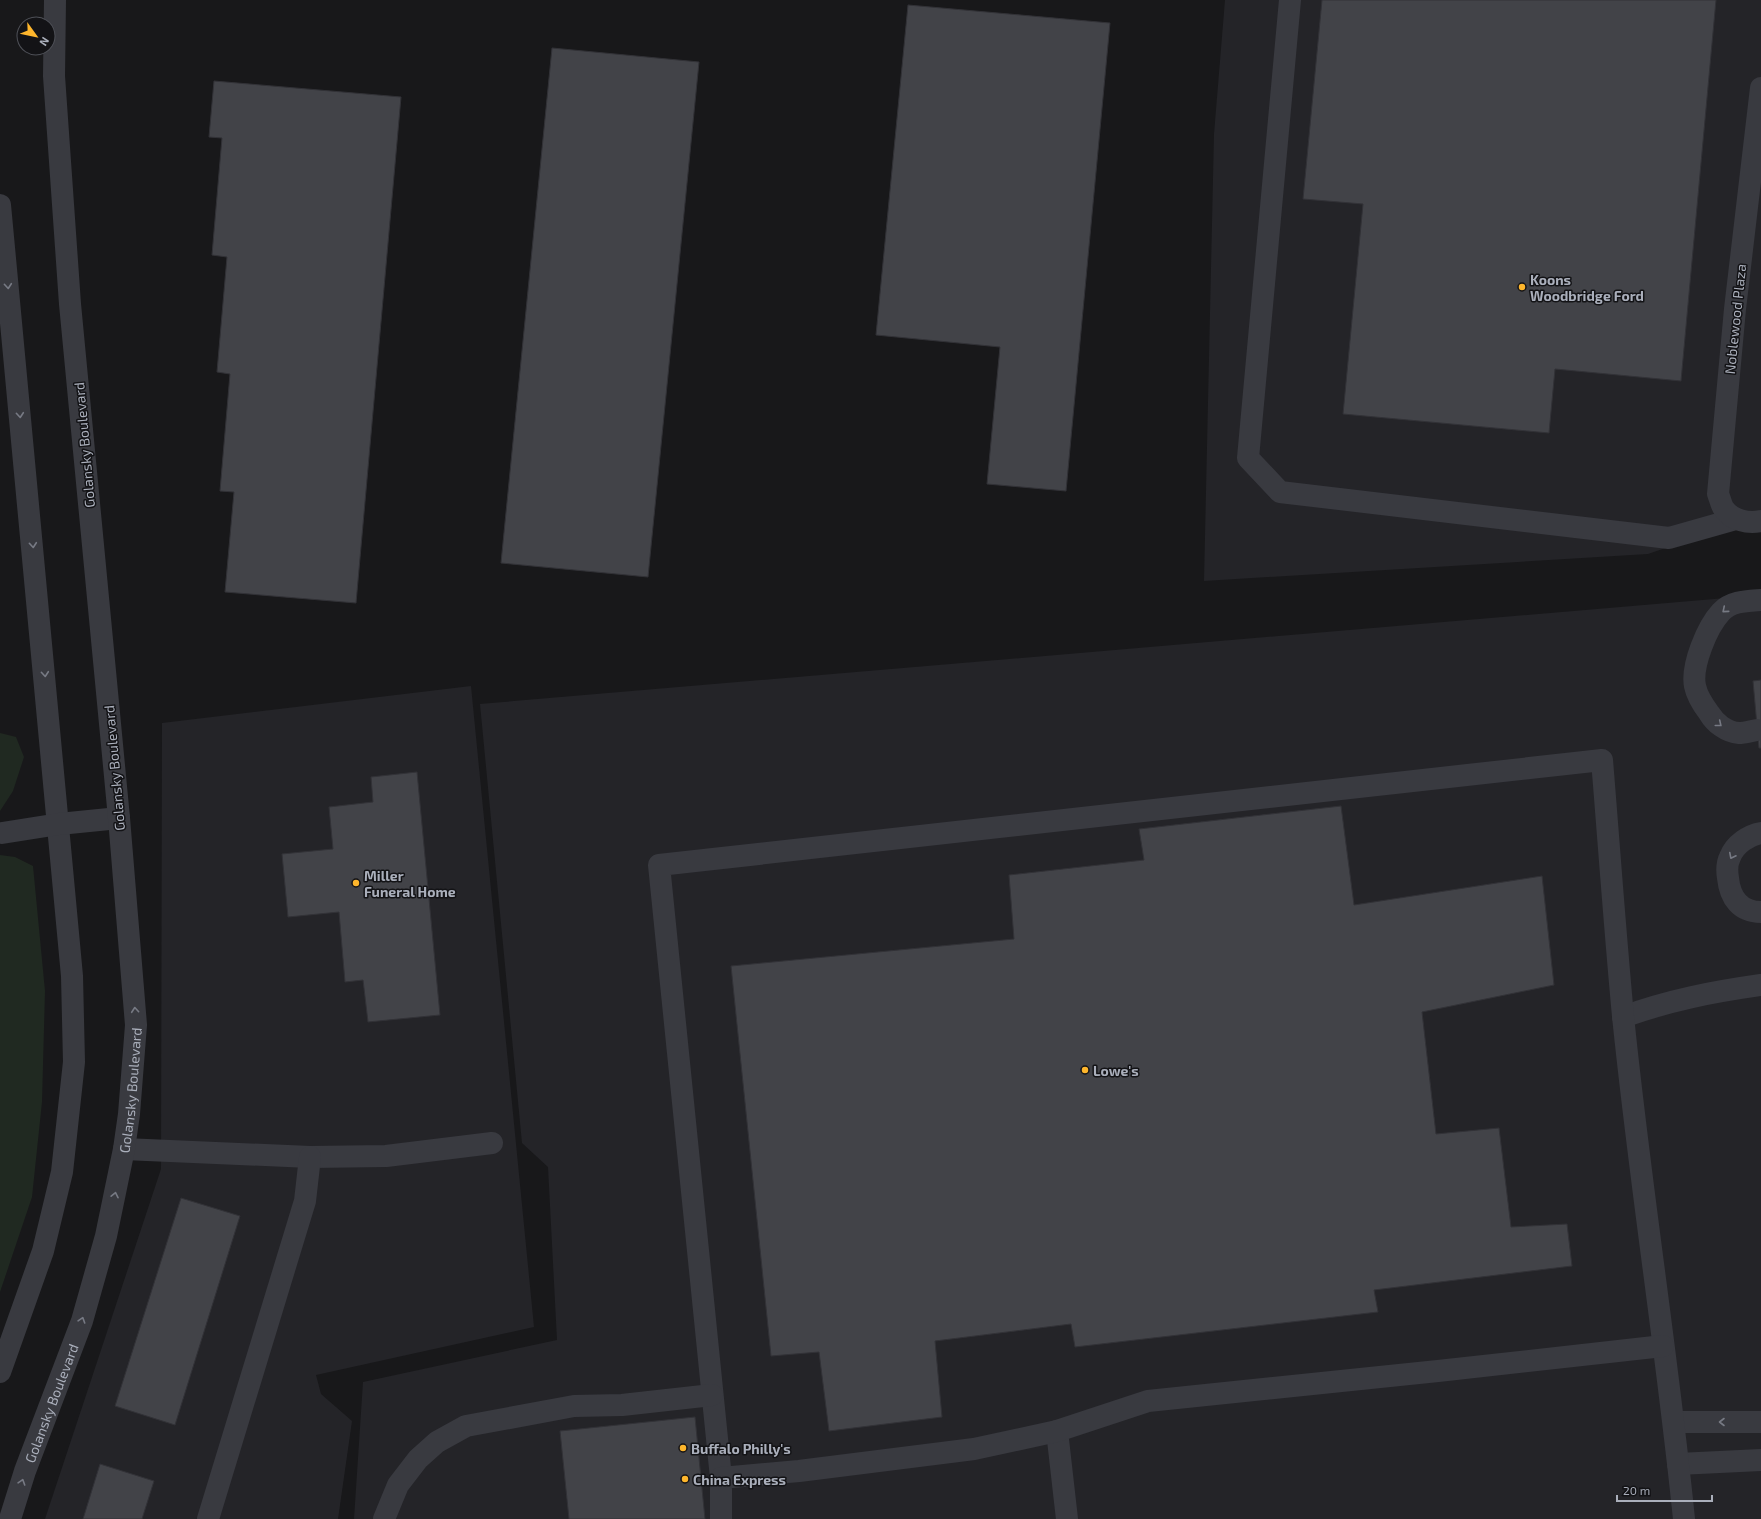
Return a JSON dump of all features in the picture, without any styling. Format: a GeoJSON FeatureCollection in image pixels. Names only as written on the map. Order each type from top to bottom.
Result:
{"type":"FeatureCollection","features":[{"type":"Feature","properties":{"kind":"street","name":"Golansky Boulevard"},"geometry":{"type":"LineString","coordinates":[[10,1519],[82,1321],[106,1236],[124,1149],[129,1114],[136,1025],[119,818],[70,304],[54,76],[55,0]]}},
{"type":"Feature","properties":{"kind":"street"},"geometry":{"type":"LineString","coordinates":[[1290,0],[1248,458],[1280,492],[1287,493],[1669,538],[1736,519],[1754,523],[1761,521]]}},
{"type":"Feature","properties":{"kind":"street","name":"Noblewood Plaza"},"geometry":{"type":"LineString","coordinates":[[1736,519],[1724,508],[1718,494],[1735,309],[1761,88]]}},
{"type":"Feature","properties":{"kind":"street"},"geometry":{"type":"LineString","coordinates":[[0,205],[59,824],[72,976],[74,1062],[62,1172],[43,1250],[0,1372]]}},
{"type":"Feature","properties":{"kind":"street"},"geometry":{"type":"LineString","coordinates":[[1757,730],[1738,733],[1723,728],[1712,718],[1702,704],[1695,686],[1696,665],[1702,646],[1721,612],[1739,602],[1761,600]]}},
{"type":"Feature","properties":{"kind":"street"},"geometry":{"type":"LineString","coordinates":[[721,1519],[721,1478],[659,865],[1602,760],[1624,1017],[1663,1346],[1674,1422],[1684,1519]]}},
{"type":"Feature","properties":{"kind":"street"},"geometry":{"type":"LineString","coordinates":[[2,834],[59,824],[119,818]]}},
{"type":"Feature","properties":{"kind":"street"},"geometry":{"type":"LineString","coordinates":[[1761,833],[1751,835],[1738,845],[1729,857],[1727,872],[1729,890],[1736,902],[1746,909],[1761,912]]}},
{"type":"Feature","properties":{"kind":"street"},"geometry":{"type":"LineString","coordinates":[[1624,1017],[1667,1002],[1718,991],[1761,985]]}},
{"type":"Feature","properties":{"kind":"street"},"geometry":{"type":"LineString","coordinates":[[124,1149],[310,1158],[386,1156],[492,1143]]}},
{"type":"Feature","properties":{"kind":"street"},"geometry":{"type":"LineString","coordinates":[[208,1519],[305,1201],[310,1158]]}},
{"type":"Feature","properties":{"kind":"street"},"geometry":{"type":"LineString","coordinates":[[721,1478],[799,1471],[974,1450],[1057,1431],[1148,1401],[1438,1372],[1663,1346]]}},
{"type":"Feature","properties":{"kind":"street"},"geometry":{"type":"LineString","coordinates":[[384,1519],[398,1485],[418,1459],[437,1442],[466,1426],[574,1406],[622,1405],[712,1395]]}},
{"type":"Feature","properties":{"kind":"street"},"geometry":{"type":"LineString","coordinates":[[1674,1422],[1761,1422]]}},
{"type":"Feature","properties":{"kind":"street"},"geometry":{"type":"LineString","coordinates":[[1057,1431],[1067,1519]]}},
{"type":"Feature","properties":{"kind":"street"},"geometry":{"type":"LineString","coordinates":[[1678,1464],[1761,1460]]}},
{"type":"Feature","properties":{"kind":"shaded area"},"geometry":{"type":"Polygon","coordinates":[[[1225,0],[1761,0],[1761,515],[1648,554],[1204,581],[1214,134],[1225,0]]]}},
{"type":"Feature","properties":{"kind":"shaded area"},"geometry":{"type":"Polygon","coordinates":[[[1761,595],[1761,1519],[354,1519],[363,1382],[557,1340],[548,1167],[522,1143],[480,704],[1761,595]]]}},
{"type":"Feature","properties":{"kind":"shaded area"},"geometry":{"type":"Polygon","coordinates":[[[471,686],[534,1327],[316,1375],[321,1394],[352,1421],[338,1519],[45,1519],[161,1169],[162,723],[471,686]]]}},
{"type":"Feature","properties":{"kind":"shaded area"},"geometry":{"type":"Polygon","coordinates":[[[0,733],[16,737],[24,757],[13,791],[0,811],[0,733]]]}},
{"type":"Feature","properties":{"kind":"shaded area"},"geometry":{"type":"Polygon","coordinates":[[[0,855],[15,857],[33,866],[45,991],[42,1102],[32,1197],[0,1292],[0,855]]]}},
{"type":"Feature","properties":{"kind":"building","name":"Koons Woodbridge Ford"},"geometry":{"type":"Polygon","coordinates":[[[1322,0],[1716,0],[1681,381],[1555,369],[1549,433],[1343,414],[1363,204],[1303,199],[1322,0]]]}},
{"type":"Feature","properties":{"kind":"building"},"geometry":{"type":"Polygon","coordinates":[[[908,5],[1110,23],[1066,491],[987,484],[1000,347],[876,335],[908,5]]]}},
{"type":"Feature","properties":{"kind":"building"},"geometry":{"type":"Polygon","coordinates":[[[552,48],[699,62],[648,577],[501,563],[552,48]]]}},
{"type":"Feature","properties":{"kind":"building"},"geometry":{"type":"Polygon","coordinates":[[[214,81],[401,97],[356,603],[225,592],[234,492],[220,491],[230,374],[217,372],[227,257],[212,255],[222,138],[209,137],[214,81]]]}},
{"type":"Feature","properties":{"kind":"building"},"geometry":{"type":"Polygon","coordinates":[[[1761,680],[1761,748],[1759,748],[1753,681],[1761,680]]]}},
{"type":"Feature","properties":{"kind":"building","name":"Miller Funeral Home"},"geometry":{"type":"Polygon","coordinates":[[[417,772],[440,1015],[368,1022],[363,980],[345,982],[339,912],[288,917],[282,854],[333,849],[329,807],[373,802],[371,777],[417,772]]]}},
{"type":"Feature","properties":{"kind":"building","name":"Lowe's"},"geometry":{"type":"Polygon","coordinates":[[[1341,806],[1354,905],[1542,876],[1554,985],[1422,1012],[1436,1134],[1499,1128],[1511,1227],[1567,1224],[1572,1266],[1374,1290],[1378,1312],[1075,1347],[1071,1324],[935,1341],[942,1417],[829,1431],[819,1352],[771,1356],[731,966],[1014,939],[1009,875],[1144,860],[1139,829],[1341,806]]]}},
{"type":"Feature","properties":{"kind":"building"},"geometry":{"type":"Polygon","coordinates":[[[181,1198],[240,1216],[175,1425],[115,1406],[181,1198]]]}},
{"type":"Feature","properties":{"kind":"building"},"geometry":{"type":"Polygon","coordinates":[[[695,1417],[705,1519],[569,1519],[560,1431],[695,1417]]]}},
{"type":"Feature","properties":{"kind":"building"},"geometry":{"type":"Polygon","coordinates":[[[100,1464],[154,1481],[142,1519],[83,1519],[100,1464]]]}},
{"type":"Feature","properties":{"kind":"place","name":"Koons Woodbridge Ford"},"geometry":{"type":"Point","coordinates":[1522,287]}},
{"type":"Feature","properties":{"kind":"place","name":"Miller Funeral Home"},"geometry":{"type":"Point","coordinates":[356,883]}},
{"type":"Feature","properties":{"kind":"place","name":"Lowe's"},"geometry":{"type":"Point","coordinates":[1085,1070]}},
{"type":"Feature","properties":{"kind":"place","name":"Buffalo Philly's"},"geometry":{"type":"Point","coordinates":[683,1448]}},
{"type":"Feature","properties":{"kind":"place","name":"China Express"},"geometry":{"type":"Point","coordinates":[685,1479]}}]}
